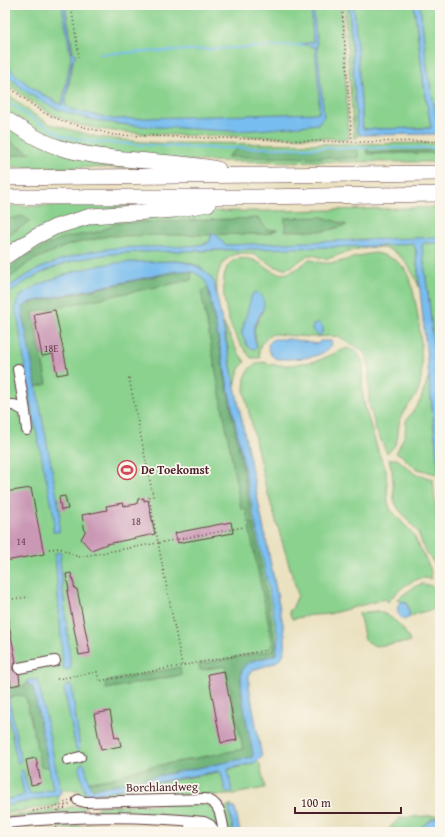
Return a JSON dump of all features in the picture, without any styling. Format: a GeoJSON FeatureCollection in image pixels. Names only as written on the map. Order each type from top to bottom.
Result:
{"type":"FeatureCollection","features":[{"type":"Feature","properties":{"kind":"highway"},"geometry":{"type":"LineString","coordinates":[[5,118],[34,136],[61,148],[93,155],[189,164],[252,176]]}},
{"type":"Feature","properties":{"kind":"highway"},"geometry":{"type":"LineString","coordinates":[[5,178],[440,173]]}},
{"type":"Feature","properties":{"kind":"highway"},"geometry":{"type":"LineString","coordinates":[[5,197],[256,197],[440,194]]}},
{"type":"Feature","properties":{"kind":"highway"},"geometry":{"type":"LineString","coordinates":[[5,257],[35,237],[49,230],[90,216],[175,210],[256,197]]}},
{"type":"Feature","properties":{"kind":"street"},"geometry":{"type":"LineString","coordinates":[[18,369],[27,430]]}},
{"type":"Feature","properties":{"kind":"street"},"geometry":{"type":"LineString","coordinates":[[5,404],[14,405],[25,412]]}},
{"type":"Feature","properties":{"kind":"street"},"geometry":{"type":"LineString","coordinates":[[19,668],[55,661]]}},
{"type":"Feature","properties":{"kind":"street"},"geometry":{"type":"LineString","coordinates":[[68,760],[80,757]]}},
{"type":"Feature","properties":{"kind":"street","name":"Borchlandweg"},"geometry":{"type":"LineString","coordinates":[[78,800],[85,802],[205,799],[212,801],[218,806],[224,832]]}},
{"type":"Feature","properties":{"kind":"street"},"geometry":{"type":"LineString","coordinates":[[5,823],[82,817],[129,817],[204,822],[210,825],[215,832]]}},
{"type":"Feature","properties":{"kind":"street"},"geometry":{"type":"LineString","coordinates":[[5,828],[92,822],[196,826],[206,832]]}},
{"type":"Feature","properties":{"kind":"path"},"geometry":{"type":"LineString","coordinates":[[72,5],[79,57]]}},
{"type":"Feature","properties":{"kind":"path"},"geometry":{"type":"LineString","coordinates":[[342,5],[352,142]]}},
{"type":"Feature","properties":{"kind":"path"},"geometry":{"type":"LineString","coordinates":[[5,84],[42,112],[66,122],[114,135],[352,142],[440,141]]}},
{"type":"Feature","properties":{"kind":"path"},"geometry":{"type":"LineString","coordinates":[[129,378],[153,496],[149,497],[182,665]]}},
{"type":"Feature","properties":{"kind":"path"},"geometry":{"type":"LineString","coordinates":[[49,549],[60,548],[78,557],[244,527]]}},
{"type":"Feature","properties":{"kind":"path"},"geometry":{"type":"LineString","coordinates":[[14,600],[29,597]]}},
{"type":"Feature","properties":{"kind":"path"},"geometry":{"type":"LineString","coordinates":[[57,679],[97,672],[99,681],[267,650]]}},
{"type":"Feature","properties":{"kind":"path"},"geometry":{"type":"LineString","coordinates":[[29,812],[68,806],[78,800]]}},
{"type":"Feature","properties":{"kind":"green space"},"geometry":{"type":"Polygon","coordinates":[[[5,5],[63,5],[71,58],[62,105],[22,81],[8,69],[4,59],[5,5]]]}},
{"type":"Feature","properties":{"kind":"green space"},"geometry":{"type":"Polygon","coordinates":[[[65,5],[341,5],[349,139],[174,135],[125,132],[89,127],[57,117],[30,101],[5,81],[5,66],[23,85],[69,109],[65,105],[74,57],[65,5]]]}},
{"type":"Feature","properties":{"kind":"green space"},"geometry":{"type":"Polygon","coordinates":[[[344,5],[349,5],[357,131],[360,135],[354,139],[344,5]]]}},
{"type":"Feature","properties":{"kind":"green space"},"geometry":{"type":"Polygon","coordinates":[[[353,5],[414,5],[431,128],[363,129],[353,5]]]}},
{"type":"Feature","properties":{"kind":"green space"},"geometry":{"type":"Polygon","coordinates":[[[420,5],[440,5],[440,134],[428,74],[420,5]]]}},
{"type":"Feature","properties":{"kind":"green space"},"geometry":{"type":"Polygon","coordinates":[[[5,92],[33,114],[50,124],[98,137],[158,143],[440,143],[440,162],[198,161],[81,153],[5,113],[5,92]]]}},
{"type":"Feature","properties":{"kind":"green space"},"geometry":{"type":"Polygon","coordinates":[[[5,122],[27,138],[179,168],[5,167],[5,122]]]}},
{"type":"Feature","properties":{"kind":"green space"},"geometry":{"type":"Polygon","coordinates":[[[5,132],[13,144],[31,153],[5,157],[5,132]]]}},
{"type":"Feature","properties":{"kind":"green space"},"geometry":{"type":"Polygon","coordinates":[[[239,147],[357,148],[359,158],[227,157],[239,147]]]}},
{"type":"Feature","properties":{"kind":"green space"},"geometry":{"type":"Polygon","coordinates":[[[366,149],[372,152],[440,150],[440,153],[368,154],[366,149]]]}},
{"type":"Feature","properties":{"kind":"green space"},"geometry":{"type":"Polygon","coordinates":[[[166,205],[130,208],[5,251],[5,206],[166,205]]]}},
{"type":"Feature","properties":{"kind":"green space","name":"De Toekomst"},"geometry":{"type":"Polygon","coordinates":[[[440,207],[440,383],[436,377],[430,310],[421,238],[414,238],[420,289],[408,265],[401,257],[393,251],[373,247],[346,252],[326,258],[308,255],[293,266],[287,268],[279,268],[257,256],[240,253],[229,257],[221,265],[217,280],[217,295],[212,280],[208,274],[198,266],[175,261],[120,264],[85,269],[50,280],[20,297],[18,301],[182,266],[199,270],[212,282],[281,634],[280,646],[275,658],[244,669],[242,678],[255,754],[251,760],[84,791],[89,795],[96,794],[224,771],[257,762],[260,764],[265,788],[229,795],[89,798],[82,796],[78,790],[58,790],[5,800],[5,306],[8,305],[5,300],[5,265],[31,245],[61,231],[96,222],[132,216],[206,211],[440,207]],[[212,234],[210,241],[201,245],[200,251],[222,250],[223,244],[216,234],[212,234]]]}},
{"type":"Feature","properties":{"kind":"green space"},"geometry":{"type":"Polygon","coordinates":[[[23,216],[30,221],[5,238],[5,221],[23,216]]]}},
{"type":"Feature","properties":{"kind":"green space"},"geometry":{"type":"Polygon","coordinates":[[[323,217],[347,225],[325,231],[285,231],[285,218],[323,217]]]}},
{"type":"Feature","properties":{"kind":"green space"},"geometry":{"type":"Polygon","coordinates":[[[258,218],[267,229],[277,230],[265,234],[109,236],[69,245],[31,261],[5,282],[5,273],[22,258],[62,238],[98,232],[117,223],[258,218]]]}},
{"type":"Feature","properties":{"kind":"green space"},"geometry":{"type":"Polygon","coordinates":[[[375,253],[387,256],[398,262],[404,268],[409,278],[417,308],[421,344],[422,361],[420,386],[416,395],[404,411],[400,420],[396,442],[387,453],[376,430],[369,404],[369,364],[363,351],[338,336],[310,337],[273,334],[267,337],[261,344],[259,351],[260,358],[251,358],[234,333],[225,304],[224,281],[226,271],[230,263],[238,259],[248,259],[278,273],[286,273],[296,269],[309,259],[318,262],[334,263],[375,253]],[[263,310],[248,313],[242,331],[257,347],[254,329],[263,310]]]}},
{"type":"Feature","properties":{"kind":"green space"},"geometry":{"type":"Polygon","coordinates":[[[185,270],[192,271],[191,280],[33,312],[47,384],[35,387],[22,311],[25,304],[185,270]]]}},
{"type":"Feature","properties":{"kind":"green space"},"geometry":{"type":"Polygon","coordinates":[[[208,287],[277,649],[276,654],[247,664],[244,666],[242,672],[242,694],[253,755],[252,757],[93,789],[90,787],[89,782],[110,779],[140,769],[243,749],[225,666],[200,670],[199,664],[274,650],[249,527],[251,526],[250,522],[248,522],[246,509],[241,509],[201,291],[208,287]]]}},
{"type":"Feature","properties":{"kind":"green space"},"geometry":{"type":"Polygon","coordinates":[[[223,322],[236,349],[245,362],[239,369],[235,386],[223,322]]]}},
{"type":"Feature","properties":{"kind":"green space"},"geometry":{"type":"Polygon","coordinates":[[[347,348],[357,352],[363,362],[362,392],[379,454],[386,469],[388,503],[391,510],[413,534],[430,568],[432,579],[419,579],[407,584],[388,602],[385,599],[329,614],[302,616],[292,619],[289,611],[292,609],[298,595],[265,484],[244,390],[245,378],[249,369],[262,362],[275,365],[290,365],[317,361],[347,348]]]}},
{"type":"Feature","properties":{"kind":"green space"},"geometry":{"type":"Polygon","coordinates":[[[429,376],[439,475],[415,468],[401,455],[396,453],[405,435],[406,421],[420,401],[429,376]]]}},
{"type":"Feature","properties":{"kind":"green space"},"geometry":{"type":"Polygon","coordinates":[[[389,459],[397,459],[415,474],[433,479],[440,555],[436,566],[424,549],[418,532],[397,507],[394,500],[392,471],[389,459]]]}},
{"type":"Feature","properties":{"kind":"green space"},"geometry":{"type":"Polygon","coordinates":[[[422,584],[436,589],[439,595],[437,604],[435,609],[418,613],[410,617],[407,603],[396,600],[414,587],[422,584]]]}},
{"type":"Feature","properties":{"kind":"green space"},"geometry":{"type":"Polygon","coordinates":[[[377,611],[387,615],[397,622],[405,631],[410,642],[375,646],[365,640],[359,613],[377,611]]]}},
{"type":"Feature","properties":{"kind":"green space"},"geometry":{"type":"Polygon","coordinates":[[[180,667],[181,675],[106,689],[105,682],[180,667]]]}},
{"type":"Feature","properties":{"kind":"green space"},"geometry":{"type":"Polygon","coordinates":[[[28,684],[33,687],[49,767],[41,767],[26,698],[21,695],[9,698],[8,692],[11,689],[28,684]]]}},
{"type":"Feature","properties":{"kind":"green space"},"geometry":{"type":"Polygon","coordinates":[[[58,795],[59,805],[5,813],[5,806],[58,795]]]}},
{"type":"Feature","properties":{"kind":"green space"},"geometry":{"type":"Polygon","coordinates":[[[203,803],[214,808],[220,830],[218,828],[92,813],[99,806],[203,803]]]}},
{"type":"Feature","properties":{"kind":"green space"},"geometry":{"type":"Polygon","coordinates":[[[231,804],[232,808],[229,809],[233,832],[229,832],[224,808],[231,804]]]}},
{"type":"Feature","properties":{"kind":"green space"},"geometry":{"type":"Polygon","coordinates":[[[86,806],[80,813],[59,814],[59,810],[71,807],[86,806]]]}},
{"type":"Feature","properties":{"kind":"green space"},"geometry":{"type":"Polygon","coordinates":[[[58,809],[58,814],[5,819],[5,817],[58,809]]]}},
{"type":"Feature","properties":{"kind":"green space"},"geometry":{"type":"Polygon","coordinates":[[[440,815],[440,817],[432,819],[416,831],[392,829],[390,832],[385,832],[400,818],[440,815]]]}},
{"type":"Feature","properties":{"kind":"green space"},"geometry":{"type":"Polygon","coordinates":[[[91,825],[116,825],[115,827],[91,825]]]}},
{"type":"Feature","properties":{"kind":"green space"},"geometry":{"type":"Polygon","coordinates":[[[57,826],[83,826],[79,830],[57,828],[57,826]]]}},
{"type":"Feature","properties":{"kind":"water"},"geometry":{"type":"Polygon","coordinates":[[[62,5],[65,5],[72,52],[76,54],[72,63],[65,105],[69,109],[113,119],[319,113],[319,91],[315,47],[300,44],[313,42],[311,5],[313,5],[324,116],[318,124],[246,131],[229,131],[131,125],[85,118],[63,111],[43,102],[23,89],[5,72],[5,63],[17,76],[31,87],[62,105],[71,58],[62,5]]]}},
{"type":"Feature","properties":{"kind":"water"},"geometry":{"type":"Polygon","coordinates":[[[349,5],[353,5],[355,16],[363,129],[431,128],[414,5],[420,5],[428,74],[440,134],[360,135],[357,131],[349,5]]]}},
{"type":"Feature","properties":{"kind":"water"},"geometry":{"type":"Polygon","coordinates":[[[212,233],[216,234],[225,245],[440,237],[440,243],[424,243],[422,246],[436,376],[440,377],[440,385],[438,390],[440,413],[440,486],[416,251],[413,243],[385,246],[118,253],[91,257],[57,266],[30,279],[5,297],[5,290],[16,282],[40,268],[66,258],[106,249],[206,244],[210,241],[212,233]]]}},
{"type":"Feature","properties":{"kind":"water"},"geometry":{"type":"Polygon","coordinates":[[[175,261],[192,264],[203,269],[214,282],[284,629],[285,648],[283,654],[276,662],[252,670],[249,674],[249,686],[262,757],[257,762],[228,769],[232,792],[226,793],[221,773],[219,771],[89,795],[85,793],[79,769],[82,762],[85,765],[90,787],[93,789],[252,757],[253,754],[242,694],[242,672],[244,666],[247,664],[276,654],[278,637],[208,287],[202,277],[198,274],[189,271],[172,272],[30,302],[23,307],[22,311],[60,512],[59,532],[53,532],[54,516],[30,402],[15,308],[18,300],[33,288],[82,269],[120,263],[175,261]]]}},
{"type":"Feature","properties":{"kind":"water"},"geometry":{"type":"Polygon","coordinates":[[[257,292],[262,297],[264,306],[254,328],[254,336],[257,347],[254,349],[248,347],[242,335],[242,331],[252,294],[257,292]]]}},
{"type":"Feature","properties":{"kind":"water"},"geometry":{"type":"Polygon","coordinates":[[[318,322],[323,327],[323,331],[320,336],[312,330],[313,325],[318,322]]]}},
{"type":"Feature","properties":{"kind":"water"},"geometry":{"type":"Polygon","coordinates":[[[273,339],[290,339],[317,344],[320,341],[331,341],[332,344],[328,349],[315,356],[307,358],[277,359],[271,355],[268,347],[273,339]]]}},
{"type":"Feature","properties":{"kind":"water"},"geometry":{"type":"Polygon","coordinates":[[[61,552],[60,561],[71,668],[66,670],[63,668],[55,553],[61,552]]]}},
{"type":"Feature","properties":{"kind":"water"},"geometry":{"type":"Polygon","coordinates":[[[402,601],[407,603],[410,617],[404,620],[399,615],[397,610],[398,605],[402,601]]]}},
{"type":"Feature","properties":{"kind":"water"},"geometry":{"type":"Polygon","coordinates":[[[5,676],[8,680],[8,693],[21,761],[19,763],[17,762],[5,697],[5,676]]]}},
{"type":"Feature","properties":{"kind":"water"},"geometry":{"type":"Polygon","coordinates":[[[38,679],[61,793],[58,795],[5,806],[5,800],[22,796],[24,794],[19,772],[20,770],[23,771],[30,795],[53,789],[33,687],[26,681],[38,679]]]}},
{"type":"Feature","properties":{"kind":"water"},"geometry":{"type":"Polygon","coordinates":[[[67,685],[72,687],[80,749],[78,751],[76,749],[64,689],[67,685]]]}},
{"type":"Feature","properties":{"kind":"water"},"geometry":{"type":"Polygon","coordinates":[[[229,808],[235,808],[240,832],[233,832],[229,808]]]}},
{"type":"Feature","properties":{"kind":"water"},"geometry":{"type":"Polygon","coordinates":[[[440,817],[440,826],[428,832],[390,832],[392,829],[416,831],[432,819],[440,817]]]}},
{"type":"Feature","properties":{"kind":"building"},"geometry":{"type":"Polygon","coordinates":[[[55,310],[68,373],[57,375],[53,354],[42,356],[34,314],[55,310]]]}},
{"type":"Feature","properties":{"kind":"building"},"geometry":{"type":"Polygon","coordinates":[[[31,488],[44,554],[5,561],[5,492],[31,488]]]}},
{"type":"Feature","properties":{"kind":"building"},"geometry":{"type":"Polygon","coordinates":[[[65,496],[68,509],[61,510],[59,497],[65,496]]]}},
{"type":"Feature","properties":{"kind":"building"},"geometry":{"type":"Polygon","coordinates":[[[144,498],[144,501],[148,500],[155,534],[107,544],[91,550],[81,539],[85,532],[82,515],[107,510],[106,506],[123,503],[124,506],[137,504],[138,499],[144,498]]]}},
{"type":"Feature","properties":{"kind":"building"},"geometry":{"type":"Polygon","coordinates":[[[231,522],[233,533],[178,543],[175,533],[231,522]]]}},
{"type":"Feature","properties":{"kind":"building"},"geometry":{"type":"Polygon","coordinates":[[[71,573],[75,589],[77,589],[90,653],[79,655],[67,591],[69,590],[66,574],[71,573]]]}},
{"type":"Feature","properties":{"kind":"building"},"geometry":{"type":"Polygon","coordinates":[[[5,619],[8,619],[16,662],[13,666],[13,670],[19,674],[20,684],[11,686],[5,654],[5,619]]]}},
{"type":"Feature","properties":{"kind":"building"},"geometry":{"type":"Polygon","coordinates":[[[224,671],[237,740],[221,743],[208,674],[224,671]]]}},
{"type":"Feature","properties":{"kind":"building"},"geometry":{"type":"Polygon","coordinates":[[[110,711],[115,738],[119,737],[121,746],[101,750],[94,714],[110,711]]]}},
{"type":"Feature","properties":{"kind":"building"},"geometry":{"type":"Polygon","coordinates":[[[36,758],[41,783],[31,785],[26,760],[36,758]]]}},
{"type":"Feature","properties":{"kind":"waterway"},"geometry":{"type":"LineString","coordinates":[[99,54],[303,45]]}},
{"type":"Feature","properties":{"kind":"waterway"},"geometry":{"type":"LineString","coordinates":[[5,99],[22,112],[63,136],[94,142],[197,148],[440,148]]}},
{"type":"Feature","properties":{"kind":"place","name":"De Toekomst"},"geometry":{"type":"Point","coordinates":[127,470]}}]}
